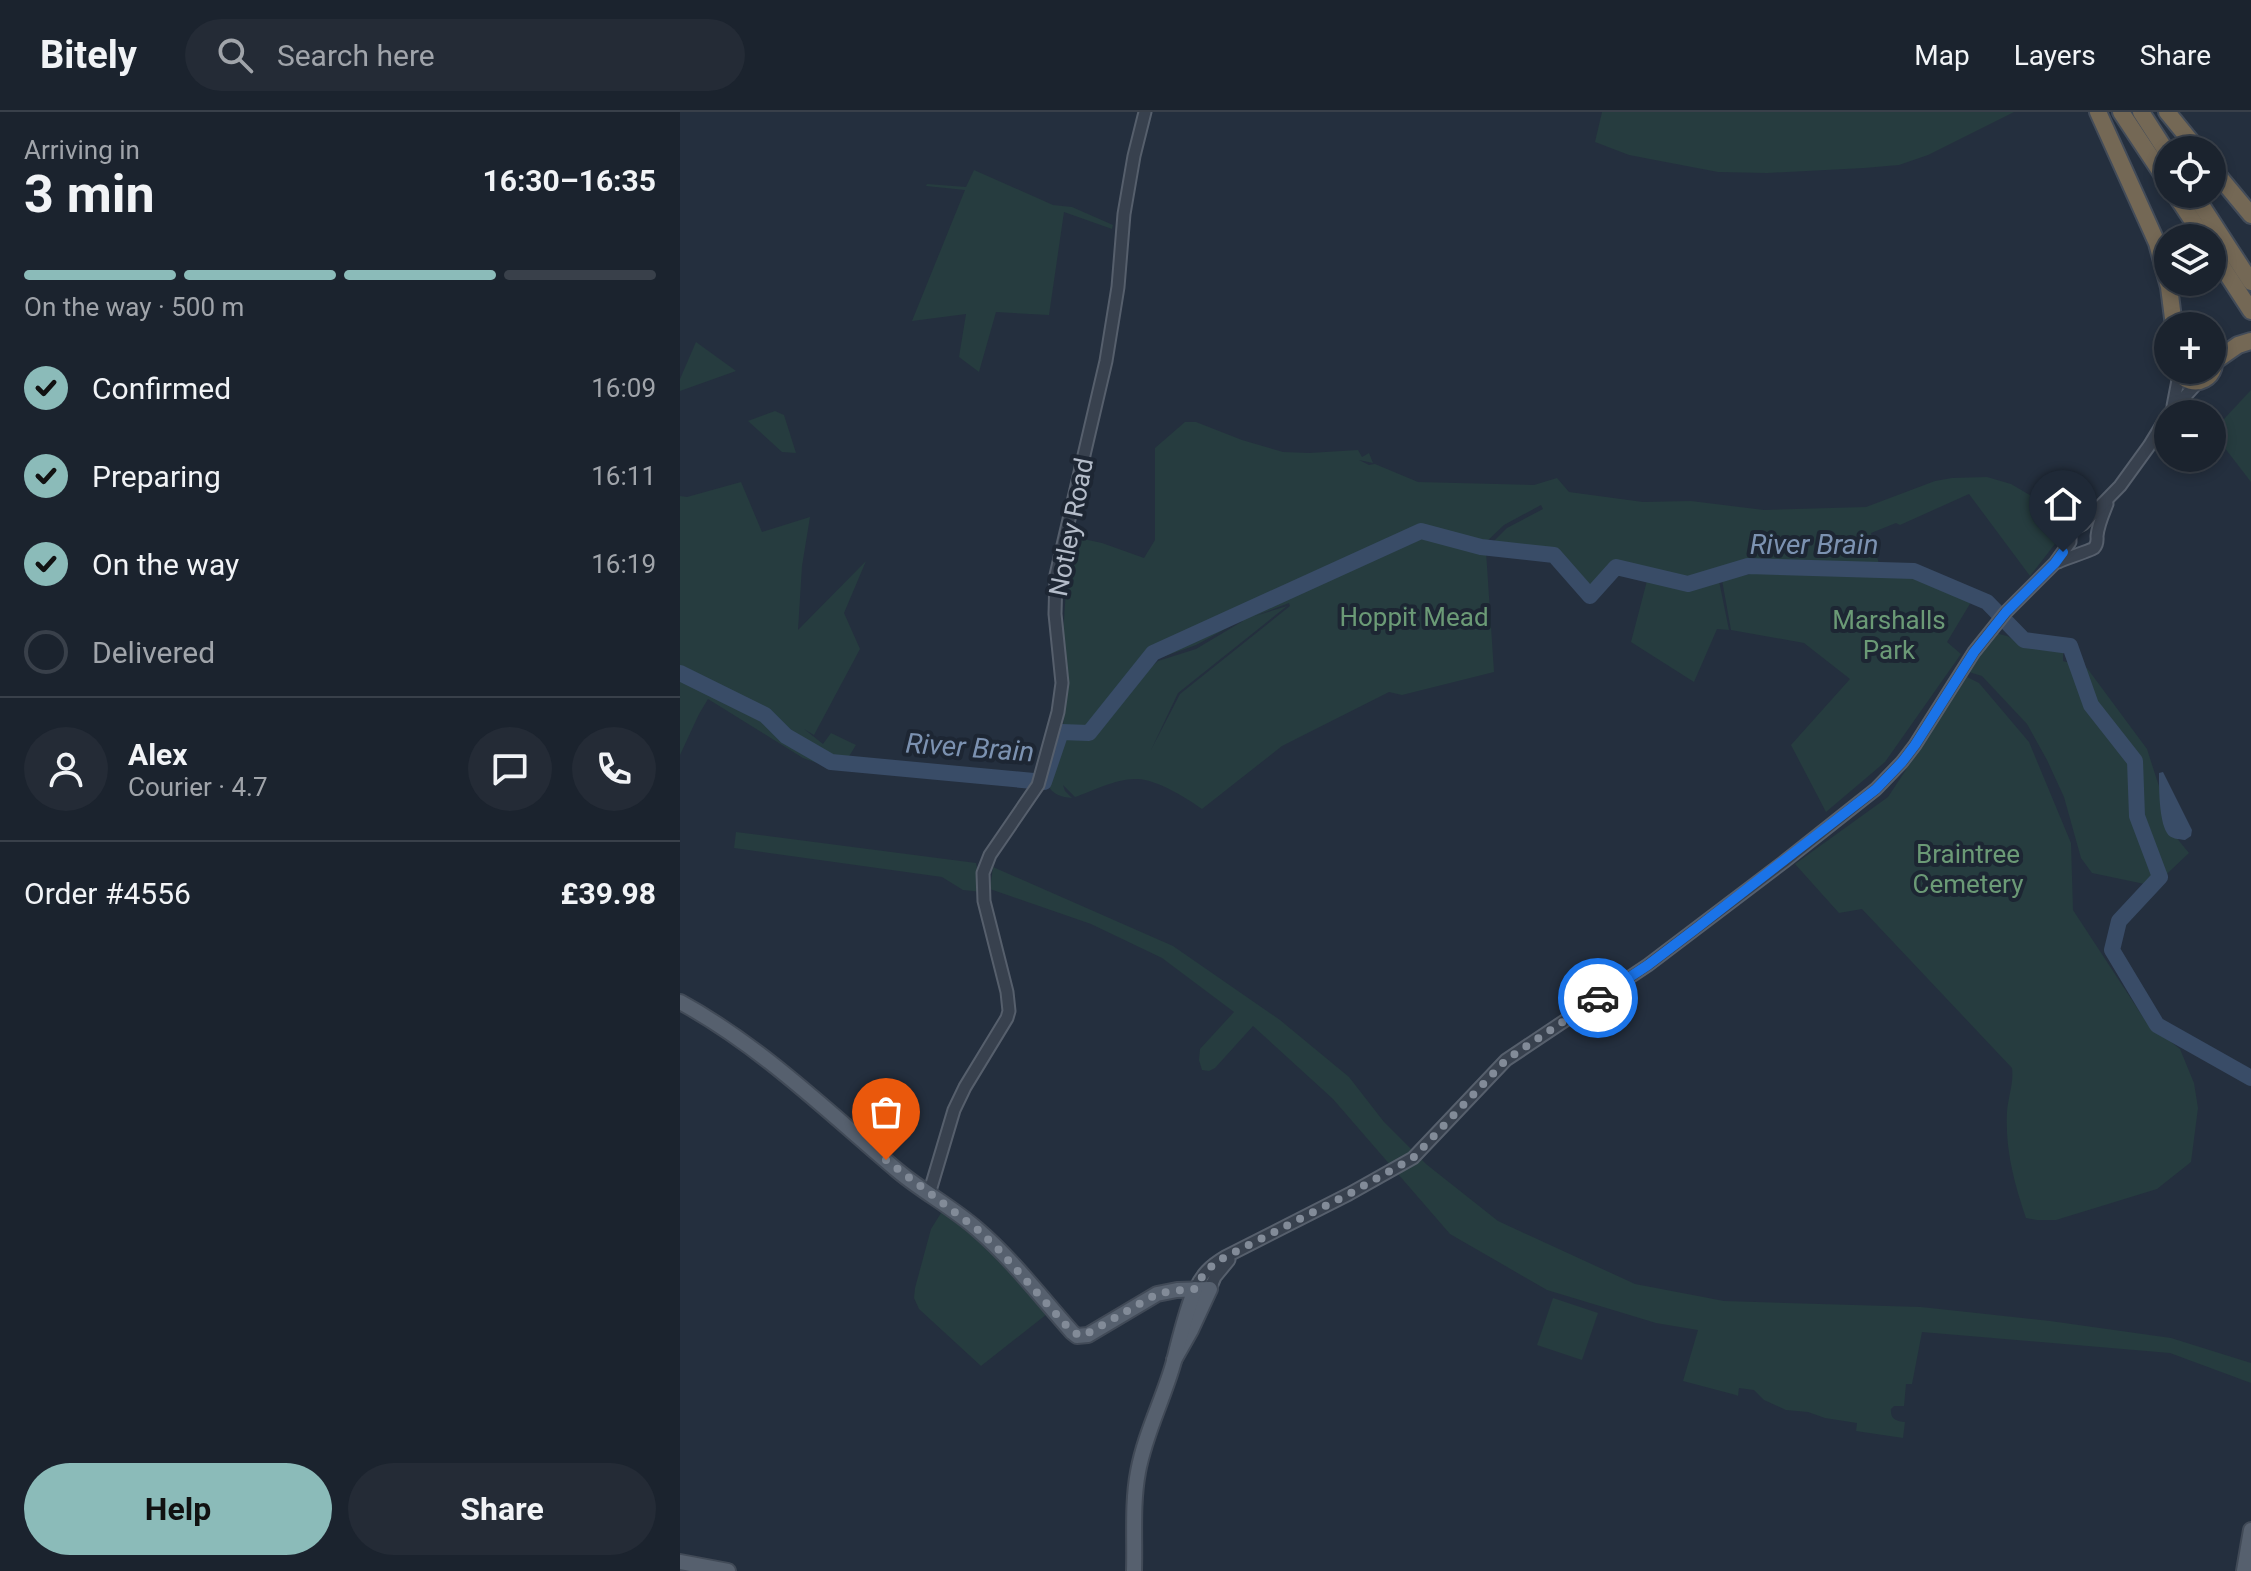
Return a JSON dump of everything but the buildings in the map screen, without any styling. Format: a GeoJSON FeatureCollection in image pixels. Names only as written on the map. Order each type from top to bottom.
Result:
{"type":"FeatureCollection","features":[{"type":"Feature","properties":{"kind":"highway"},"geometry":{"type":"LineString","coordinates":[[2098,112],[2157,243],[2172,312]]}},
{"type":"Feature","properties":{"kind":"highway"},"geometry":{"type":"LineString","coordinates":[[2121,112],[2154,162]]}},
{"type":"Feature","properties":{"kind":"highway"},"geometry":{"type":"LineString","coordinates":[[2141,112],[2156,136]]}},
{"type":"Feature","properties":{"kind":"highway"},"geometry":{"type":"LineString","coordinates":[[2167,112],[2187,136]]}},
{"type":"Feature","properties":{"kind":"highway"},"geometry":{"type":"LineString","coordinates":[[2226,185],[2251,215]]}},
{"type":"Feature","properties":{"kind":"highway"},"geometry":{"type":"LineString","coordinates":[[2203,208],[2251,282]]}},
{"type":"Feature","properties":{"kind":"highway"},"geometry":{"type":"LineString","coordinates":[[2226,272],[2249,307]]}},
{"type":"Feature","properties":{"kind":"main road"},"geometry":{"type":"LineString","coordinates":[[680,1002],[764,1058],[899,1172],[954,1210],[987,1239],[1077,1336],[1088,1335],[1152,1296],[1202,1289],[1174,1360],[1138,1472],[1134,1571]]}},
{"type":"Feature","properties":{"kind":"main road"},"geometry":{"type":"LineString","coordinates":[[1144,1303],[1164,1299],[1195,1306]]}},
{"type":"Feature","properties":{"kind":"main road"},"geometry":{"type":"LineString","coordinates":[[2244,1571],[2251,1530]]}},
{"type":"Feature","properties":{"kind":"main road"},"geometry":{"type":"LineString","coordinates":[[1135,1547],[1146,1571]]}},
{"type":"Feature","properties":{"kind":"main road"},"geometry":{"type":"LineString","coordinates":[[680,1562],[728,1571]]}},
{"type":"Feature","properties":{"kind":"street","name":"Notley Road"},"geometry":{"type":"LineString","coordinates":[[929,1194],[954,1110],[1009,1011],[984,901],[983,873],[990,855],[1040,780],[1061,698],[1055,614],[1056,575],[1106,361],[1118,287],[1124,214],[1145,112]]}},
{"type":"Feature","properties":{"kind":"street"},"geometry":{"type":"LineString","coordinates":[[2181,400],[2196,384]]}},
{"type":"Feature","properties":{"kind":"street"},"geometry":{"type":"LineString","coordinates":[[2080,552],[2070,542],[2073,529],[2083,524],[2108,500],[2154,438]]}},
{"type":"Feature","properties":{"kind":"street"},"geometry":{"type":"LineString","coordinates":[[2055,563],[2095,547],[2108,500]]}},
{"type":"Feature","properties":{"kind":"street"},"geometry":{"type":"LineString","coordinates":[[2083,524],[2097,532]]}},
{"type":"Feature","properties":{"kind":"street"},"geometry":{"type":"LineString","coordinates":[[1202,1289],[1238,1252],[1390,1172],[1422,1150],[1506,1060],[1673,946],[1876,789],[1915,745],[1974,652],[2006,612],[2055,563],[2070,542]]}},
{"type":"Feature","properties":{"kind":"green space"},"geometry":{"type":"Polygon","coordinates":[[[1602,112],[2014,112],[1928,155],[1899,165],[1767,173],[1718,172],[1629,155],[1595,142],[1602,112]]]}},
{"type":"Feature","properties":{"kind":"green space"},"geometry":{"type":"Polygon","coordinates":[[[974,170],[1053,205],[1072,207],[1113,225],[1112,229],[1064,212],[1049,315],[996,312],[979,372],[959,357],[966,314],[912,321],[965,190],[926,186],[966,187],[974,170]]]}},
{"type":"Feature","properties":{"kind":"green space"},"geometry":{"type":"Polygon","coordinates":[[[696,342],[736,371],[680,391],[680,379],[696,342]]]}},
{"type":"Feature","properties":{"kind":"green space"},"geometry":{"type":"Polygon","coordinates":[[[2251,390],[2251,482],[2226,450],[2226,417],[2251,390]]]}},
{"type":"Feature","properties":{"kind":"green space"},"geometry":{"type":"Polygon","coordinates":[[[775,411],[784,415],[796,453],[782,452],[748,421],[775,411]]]}},
{"type":"Feature","properties":{"kind":"green space"},"geometry":{"type":"Polygon","coordinates":[[[1185,422],[1196,422],[1283,452],[1358,450],[1362,457],[1369,453],[1373,463],[1359,460],[1418,482],[1534,485],[1557,478],[1569,492],[1643,502],[1691,501],[1764,510],[1866,507],[1935,481],[1987,477],[2011,484],[2033,497],[2063,522],[2065,531],[2030,576],[1969,494],[1900,525],[1896,523],[1871,533],[1879,564],[1747,562],[1717,571],[1729,630],[1717,629],[1694,682],[1631,642],[1649,573],[1614,565],[1591,592],[1554,553],[1490,545],[1507,528],[1543,509],[1541,505],[1504,525],[1484,544],[1421,528],[1153,651],[1087,731],[1063,728],[1066,687],[1063,635],[1074,537],[1144,558],[1155,540],[1155,448],[1185,422]]]}},
{"type":"Feature","properties":{"kind":"green space"},"geometry":{"type":"Polygon","coordinates":[[[741,482],[762,532],[810,517],[802,566],[798,630],[866,561],[844,613],[860,649],[814,735],[804,729],[823,744],[831,733],[856,745],[840,771],[803,758],[708,699],[680,755],[680,496],[687,497],[741,482]]]}},
{"type":"Feature","properties":{"kind":"green space","name":"Hoppit Mead"},"geometry":{"type":"Polygon","coordinates":[[[1421,531],[1486,551],[1494,672],[1402,695],[1389,692],[1282,746],[1202,809],[1171,790],[1145,780],[1121,781],[1075,797],[1063,785],[1072,798],[1058,795],[1049,788],[1047,784],[1064,736],[1090,735],[1156,654],[1306,591],[1421,531]],[[1289,603],[1255,616],[1287,606],[1178,693],[1151,750],[1180,694],[1290,606],[1289,603]],[[1243,621],[1196,645],[1157,659],[1146,672],[1158,661],[1196,649],[1243,621]]]}},
{"type":"Feature","properties":{"kind":"green space","name":"Marshalls Park"},"geometry":{"type":"Polygon","coordinates":[[[1755,573],[1912,577],[1971,602],[1947,642],[1961,654],[1885,762],[1826,812],[1791,745],[1850,679],[1804,643],[1731,630],[1722,580],[1755,573]]]}},
{"type":"Feature","properties":{"kind":"green space"},"geometry":{"type":"Polygon","coordinates":[[[1995,633],[2024,645],[2063,650],[2063,661],[2087,668],[2147,749],[2175,836],[2189,853],[2154,886],[2092,873],[2081,858],[2064,797],[2027,724],[1982,676],[1969,672],[1995,633]]]}},
{"type":"Feature","properties":{"kind":"green space","name":"Braintree Cemetery"},"geometry":{"type":"Polygon","coordinates":[[[1967,677],[1979,683],[2029,742],[2071,843],[2073,910],[2147,1023],[2180,1049],[2194,1083],[2198,1108],[2191,1162],[2157,1189],[2056,1220],[2026,1218],[2018,1192],[2011,1166],[2007,1126],[2012,1068],[1862,909],[1839,913],[1795,864],[1888,797],[1967,677]]]}},
{"type":"Feature","properties":{"kind":"green space"},"geometry":{"type":"Polygon","coordinates":[[[736,832],[976,863],[982,892],[963,890],[942,877],[734,848],[736,832]]]}},
{"type":"Feature","properties":{"kind":"green space"},"geometry":{"type":"Polygon","coordinates":[[[993,867],[1173,946],[1280,1020],[1349,1077],[1384,1122],[1426,1164],[1498,1221],[1635,1284],[1724,1301],[1921,1307],[2171,1338],[2251,1363],[2251,1383],[2170,1353],[1922,1332],[1912,1384],[1906,1384],[1904,1406],[1891,1409],[1893,1418],[1905,1422],[1903,1438],[1856,1431],[1857,1423],[1786,1410],[1764,1400],[1754,1390],[1739,1388],[1738,1396],[1683,1381],[1698,1330],[1656,1323],[1547,1290],[1450,1234],[1333,1099],[1253,1026],[1215,1068],[1202,1070],[1200,1049],[1234,1012],[1162,958],[1091,924],[990,889],[993,867]]]}},
{"type":"Feature","properties":{"kind":"green space"},"geometry":{"type":"Polygon","coordinates":[[[947,1212],[980,1239],[1047,1314],[981,1366],[919,1309],[914,1298],[931,1229],[941,1213],[947,1212]]]}},
{"type":"Feature","properties":{"kind":"green space"},"geometry":{"type":"Polygon","coordinates":[[[1553,1298],[1598,1313],[1582,1360],[1537,1345],[1553,1298]]]}},
{"type":"Feature","properties":{"kind":"water"},"geometry":{"type":"Polygon","coordinates":[[[2163,772],[2192,830],[2191,836],[2185,840],[2170,836],[2164,827],[2159,787],[2159,773],[2163,772]]]}},
{"type":"Feature","properties":{"kind":"waterway","name":"River Brain"},"geometry":{"type":"LineString","coordinates":[[680,673],[765,715],[786,736],[831,762],[1044,782],[1061,732],[1089,733],[1153,653],[1421,531],[1481,547],[1554,555],[1590,596],[1616,567],[1688,584],[1748,566],[1914,571],[1987,602],[2024,640],[2070,646],[2091,705],[2135,761],[2137,816],[2160,877],[2119,921],[2112,950],[2157,1025],[2251,1078]]}},
{"type":"Feature","properties":{"kind":"way so far"},"geometry":{"type":"LineString","coordinates":[[886,1160],[977,1229],[1072,1332],[1077,1336],[1088,1335],[1152,1296],[1195,1289],[1210,1266],[1413,1158],[1506,1060],[1598,998]]}},
{"type":"Feature","properties":{"kind":"route"},"geometry":{"type":"LineString","coordinates":[[1598,998],[1648,965],[1876,789],[1915,745],[1974,652],[2006,612],[2063,552]]}}]}
